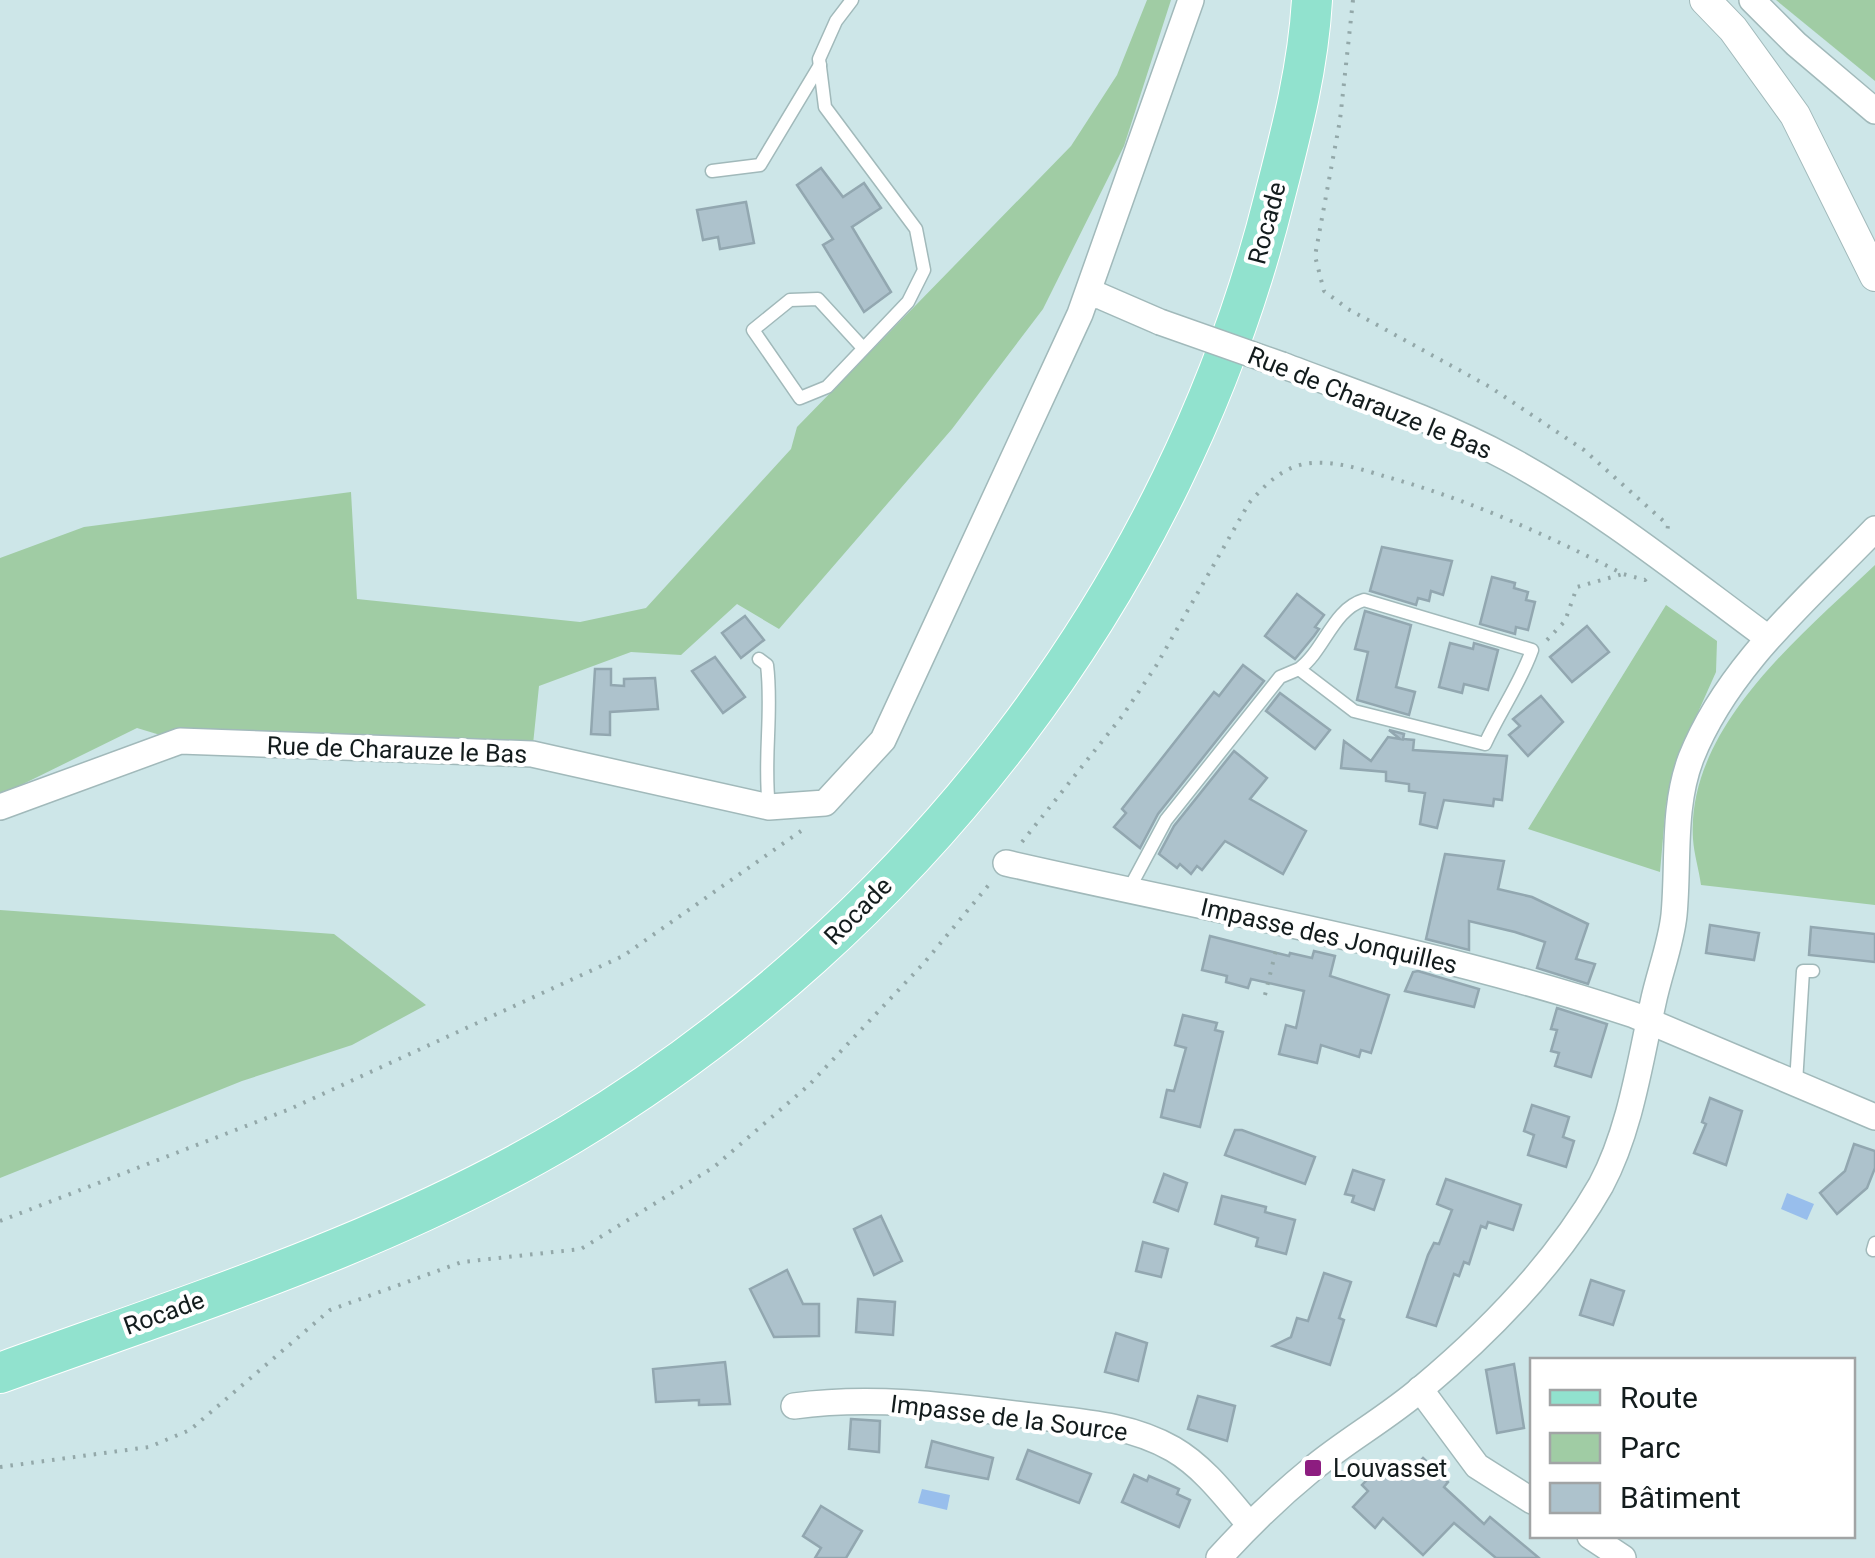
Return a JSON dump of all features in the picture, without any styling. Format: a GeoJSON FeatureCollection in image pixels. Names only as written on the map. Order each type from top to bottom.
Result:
{"type":"FeatureCollection","features":[{"type":"Feature","properties":{"kind":"main road","name":"Rocade"},"geometry":{"type":"LineString","coordinates":[[1309,54],[1312,0]]}},
{"type":"Feature","properties":{"kind":"main road","name":"Rocade"},"geometry":{"type":"LineString","coordinates":[[0,1373],[367,1236],[490,1179],[650,1084],[776,988],[868,903],[948,817],[1047,691],[1112,590],[1158,508],[1206,406],[1238,320],[1266,234],[1309,54],[1329,0]]}},
{"type":"Feature","properties":{"kind":"street","name":"Rue de Charauze le Bas"},"geometry":{"type":"LineString","coordinates":[[0,807],[180,741],[532,754],[769,807],[824,803],[883,740],[1089,295],[1191,0]]}},
{"type":"Feature","properties":{"kind":"street"},"geometry":{"type":"LineString","coordinates":[[1706,0],[1733,29],[1795,115],[1875,276]]}},
{"type":"Feature","properties":{"kind":"street"},"geometry":{"type":"LineString","coordinates":[[1752,0],[1796,44],[1875,111]]}},
{"type":"Feature","properties":{"kind":"street","name":"Rue de Charauze le Bas"},"geometry":{"type":"LineString","coordinates":[[1089,295],[1426,420],[1506,457],[1607,520],[1768,638]]}},
{"type":"Feature","properties":{"kind":"street"},"geometry":{"type":"LineString","coordinates":[[1219,1558],[1250,1524],[1313,1468],[1420,1389],[1491,1324],[1577,1224],[1603,1180],[1621,1134],[1674,918],[1679,804],[1708,724],[1768,638],[1875,529]]}},
{"type":"Feature","properties":{"kind":"street","name":"Impasse des Jonquilles"},"geometry":{"type":"LineString","coordinates":[[1006,863],[1411,953],[1598,1003],[1875,1117]]}},
{"type":"Feature","properties":{"kind":"street"},"geometry":{"type":"LineString","coordinates":[[1829,1098],[1875,1100]]}},
{"type":"Feature","properties":{"kind":"street"},"geometry":{"type":"LineString","coordinates":[[1420,1389],[1477,1466],[1530,1499]]}},
{"type":"Feature","properties":{"kind":"street","name":"Impasse de la Source"},"geometry":{"type":"LineString","coordinates":[[794,1406],[921,1402],[1129,1428],[1175,1450],[1199,1469],[1250,1524]]}},
{"type":"Feature","properties":{"kind":"street"},"geometry":{"type":"LineString","coordinates":[[1593,1538],[1622,1558]]}},
{"type":"Feature","properties":{"kind":"lane"},"geometry":{"type":"LineString","coordinates":[[852,0],[836,21],[819,58],[825,107],[916,229],[924,270],[908,302],[827,387],[800,398],[752,330],[790,300],[818,299],[863,348]]}},
{"type":"Feature","properties":{"kind":"lane"},"geometry":{"type":"LineString","coordinates":[[712,171],[760,165],[820,65]]}},
{"type":"Feature","properties":{"kind":"lane"},"geometry":{"type":"LineString","coordinates":[[1128,891],[1166,820],[1280,677],[1308,662],[1354,603],[1364,600],[1532,650],[1522,679],[1485,744],[1354,711],[1299,668]]}},
{"type":"Feature","properties":{"kind":"lane"},"geometry":{"type":"LineString","coordinates":[[759,659],[768,666],[770,686],[766,781],[769,807]]}},
{"type":"Feature","properties":{"kind":"lane"},"geometry":{"type":"LineString","coordinates":[[1796,1083],[1803,971],[1813,971]]}},
{"type":"Feature","properties":{"kind":"path"},"geometry":{"type":"LineString","coordinates":[[1532,650],[1566,622],[1577,587],[1623,574]]}},
{"type":"Feature","properties":{"kind":"path"},"geometry":{"type":"LineString","coordinates":[[0,1221],[290,1109],[622,956],[797,836]]}},
{"type":"Feature","properties":{"kind":"path"},"geometry":{"type":"LineString","coordinates":[[1265,995],[1282,924]]}},
{"type":"Feature","properties":{"kind":"green space"},"geometry":{"type":"Polygon","coordinates":[[[1147,0],[1171,0],[1124,146],[1043,309],[952,429],[779,629],[737,604],[681,655],[631,652],[539,686],[532,754],[180,741],[137,728],[17,787],[0,806],[0,558],[84,527],[351,492],[357,599],[580,622],[646,608],[791,449],[797,427],[1071,146],[1117,75],[1147,0]]]}},
{"type":"Feature","properties":{"kind":"green space"},"geometry":{"type":"Polygon","coordinates":[[[1776,0],[1875,0],[1875,81],[1776,0]]]}},
{"type":"Feature","properties":{"kind":"green space"},"geometry":{"type":"Polygon","coordinates":[[[1875,565],[1875,905],[1701,885],[1693,839],[1696,798],[1708,759],[1728,722],[1783,653],[1875,565]]]}},
{"type":"Feature","properties":{"kind":"green space"},"geometry":{"type":"Polygon","coordinates":[[[1666,605],[1717,641],[1716,672],[1678,757],[1666,804],[1660,872],[1528,829],[1666,605]]]}},
{"type":"Feature","properties":{"kind":"green space"},"geometry":{"type":"Polygon","coordinates":[[[0,910],[334,934],[426,1005],[352,1045],[242,1081],[0,1178],[0,910]]]}},
{"type":"Feature","properties":{"kind":"water"},"geometry":{"type":"Polygon","coordinates":[[[1787,1193],[1814,1204],[1807,1220],[1781,1209],[1787,1193]]]}},
{"type":"Feature","properties":{"kind":"water"},"geometry":{"type":"Polygon","coordinates":[[[922,1489],[950,1495],[947,1510],[918,1503],[922,1489]]]}},
{"type":"Feature","properties":{"kind":"building"},"geometry":{"type":"Polygon","coordinates":[[[821,168],[843,197],[864,183],[881,208],[852,227],[891,292],[864,312],[823,245],[833,239],[797,185],[821,168]]]}},
{"type":"Feature","properties":{"kind":"building"},"geometry":{"type":"Polygon","coordinates":[[[746,202],[754,243],[720,249],[718,237],[703,240],[697,210],[746,202]]]}},
{"type":"Feature","properties":{"kind":"building"},"geometry":{"type":"Polygon","coordinates":[[[1382,547],[1452,561],[1443,595],[1431,591],[1429,601],[1418,598],[1416,605],[1370,591],[1382,547]]]}},
{"type":"Feature","properties":{"kind":"building"},"geometry":{"type":"Polygon","coordinates":[[[1492,577],[1515,583],[1514,588],[1528,592],[1526,600],[1535,602],[1528,630],[1516,627],[1515,634],[1480,624],[1492,577]]]}},
{"type":"Feature","properties":{"kind":"building"},"geometry":{"type":"Polygon","coordinates":[[[1297,594],[1324,615],[1315,627],[1319,629],[1295,659],[1265,636],[1297,594]]]}},
{"type":"Feature","properties":{"kind":"building"},"geometry":{"type":"Polygon","coordinates":[[[1365,611],[1411,625],[1396,687],[1415,692],[1409,715],[1357,700],[1368,652],[1355,649],[1365,611]]]}},
{"type":"Feature","properties":{"kind":"building"},"geometry":{"type":"Polygon","coordinates":[[[745,616],[764,640],[741,658],[722,633],[745,616]]]}},
{"type":"Feature","properties":{"kind":"building"},"geometry":{"type":"Polygon","coordinates":[[[1587,626],[1609,652],[1572,682],[1550,657],[1587,626]]]}},
{"type":"Feature","properties":{"kind":"building"},"geometry":{"type":"Polygon","coordinates":[[[1450,643],[1473,649],[1474,643],[1498,650],[1488,690],[1464,684],[1462,693],[1439,687],[1450,643]]]}},
{"type":"Feature","properties":{"kind":"building"},"geometry":{"type":"Polygon","coordinates":[[[715,657],[745,697],[723,713],[692,671],[715,657]]]}},
{"type":"Feature","properties":{"kind":"building"},"geometry":{"type":"Polygon","coordinates":[[[1243,665],[1264,681],[1158,814],[1140,848],[1114,827],[1126,813],[1122,809],[1214,692],[1219,696],[1243,665]]]}},
{"type":"Feature","properties":{"kind":"building"},"geometry":{"type":"Polygon","coordinates":[[[595,669],[611,669],[611,685],[624,686],[624,679],[655,678],[658,709],[610,712],[610,735],[591,734],[595,669]]]}},
{"type":"Feature","properties":{"kind":"building"},"geometry":{"type":"Polygon","coordinates":[[[1280,693],[1330,730],[1315,749],[1266,711],[1280,693]]]}},
{"type":"Feature","properties":{"kind":"building"},"geometry":{"type":"Polygon","coordinates":[[[1541,696],[1563,722],[1528,756],[1509,735],[1520,726],[1513,719],[1541,696]]]}},
{"type":"Feature","properties":{"kind":"building"},"geometry":{"type":"Polygon","coordinates":[[[1389,730],[1404,734],[1403,739],[1414,740],[1413,750],[1507,756],[1502,800],[1494,799],[1493,806],[1444,800],[1437,828],[1420,824],[1425,793],[1409,791],[1409,784],[1386,781],[1386,772],[1341,768],[1344,741],[1371,761],[1388,737],[1400,739],[1389,730]]]}},
{"type":"Feature","properties":{"kind":"building"},"geometry":{"type":"Polygon","coordinates":[[[1234,751],[1267,778],[1250,799],[1306,831],[1283,874],[1225,841],[1202,870],[1197,866],[1191,874],[1159,854],[1174,826],[1234,751]]]}},
{"type":"Feature","properties":{"kind":"building"},"geometry":{"type":"Polygon","coordinates":[[[1445,854],[1504,861],[1498,889],[1532,897],[1588,924],[1576,959],[1595,964],[1588,984],[1537,968],[1545,942],[1515,932],[1469,921],[1469,950],[1426,939],[1445,854]]]}},
{"type":"Feature","properties":{"kind":"building"},"geometry":{"type":"Polygon","coordinates":[[[1710,925],[1759,933],[1754,960],[1706,953],[1710,925]]]}},
{"type":"Feature","properties":{"kind":"building"},"geometry":{"type":"Polygon","coordinates":[[[1811,927],[1875,934],[1875,962],[1809,955],[1811,927]]]}},
{"type":"Feature","properties":{"kind":"building"},"geometry":{"type":"Polygon","coordinates":[[[1210,936],[1289,956],[1290,953],[1312,958],[1314,951],[1335,956],[1330,976],[1389,995],[1371,1053],[1361,1050],[1359,1057],[1321,1045],[1317,1063],[1279,1054],[1286,1025],[1296,1028],[1304,991],[1251,979],[1248,988],[1226,982],[1227,976],[1202,970],[1210,936]]]}},
{"type":"Feature","properties":{"kind":"building"},"geometry":{"type":"Polygon","coordinates":[[[1413,972],[1479,989],[1474,1007],[1405,991],[1413,972]]]}},
{"type":"Feature","properties":{"kind":"building"},"geometry":{"type":"Polygon","coordinates":[[[1557,1008],[1607,1024],[1591,1077],[1555,1066],[1559,1053],[1551,1051],[1557,1030],[1551,1029],[1557,1008]]]}},
{"type":"Feature","properties":{"kind":"building"},"geometry":{"type":"Polygon","coordinates":[[[1183,1015],[1217,1023],[1215,1030],[1223,1032],[1200,1127],[1161,1117],[1167,1090],[1174,1091],[1186,1048],[1175,1045],[1183,1015]]]}},
{"type":"Feature","properties":{"kind":"building"},"geometry":{"type":"Polygon","coordinates":[[[1710,1098],[1742,1111],[1726,1165],[1694,1153],[1706,1124],[1702,1122],[1710,1098]]]}},
{"type":"Feature","properties":{"kind":"building"},"geometry":{"type":"Polygon","coordinates":[[[1532,1105],[1569,1117],[1563,1137],[1574,1141],[1566,1167],[1528,1155],[1534,1135],[1524,1131],[1532,1105]]]}},
{"type":"Feature","properties":{"kind":"building"},"geometry":{"type":"Polygon","coordinates":[[[1235,1130],[1315,1157],[1305,1184],[1225,1155],[1235,1130]]]}},
{"type":"Feature","properties":{"kind":"building"},"geometry":{"type":"Polygon","coordinates":[[[1854,1144],[1875,1151],[1875,1168],[1867,1188],[1837,1214],[1820,1193],[1845,1171],[1854,1144]]]}},
{"type":"Feature","properties":{"kind":"building"},"geometry":{"type":"Polygon","coordinates":[[[1353,1170],[1384,1180],[1374,1210],[1352,1202],[1354,1196],[1345,1194],[1353,1170]]]}},
{"type":"Feature","properties":{"kind":"building"},"geometry":{"type":"Polygon","coordinates":[[[1164,1174],[1187,1183],[1178,1211],[1154,1202],[1164,1174]]]}},
{"type":"Feature","properties":{"kind":"building"},"geometry":{"type":"Polygon","coordinates":[[[1446,1179],[1521,1205],[1513,1230],[1488,1222],[1486,1228],[1481,1226],[1469,1264],[1464,1262],[1459,1276],[1454,1274],[1436,1326],[1407,1317],[1428,1255],[1434,1243],[1439,1244],[1452,1210],[1437,1204],[1446,1179]]]}},
{"type":"Feature","properties":{"kind":"building"},"geometry":{"type":"Polygon","coordinates":[[[1222,1196],[1266,1207],[1265,1212],[1295,1220],[1286,1254],[1256,1246],[1258,1238],[1215,1224],[1222,1196]]]}},
{"type":"Feature","properties":{"kind":"building"},"geometry":{"type":"Polygon","coordinates":[[[881,1216],[902,1261],[874,1275],[854,1229],[881,1216]]]}},
{"type":"Feature","properties":{"kind":"building"},"geometry":{"type":"Polygon","coordinates":[[[1143,1242],[1168,1249],[1161,1277],[1136,1271],[1143,1242]]]}},
{"type":"Feature","properties":{"kind":"building"},"geometry":{"type":"Polygon","coordinates":[[[787,1270],[803,1304],[819,1304],[819,1336],[774,1337],[750,1289],[787,1270]]]}},
{"type":"Feature","properties":{"kind":"building"},"geometry":{"type":"Polygon","coordinates":[[[1324,1273],[1351,1282],[1330,1365],[1273,1346],[1291,1337],[1297,1318],[1308,1321],[1324,1273]]]}},
{"type":"Feature","properties":{"kind":"building"},"geometry":{"type":"Polygon","coordinates":[[[1591,1280],[1624,1291],[1613,1325],[1580,1315],[1591,1280]]]}},
{"type":"Feature","properties":{"kind":"building"},"geometry":{"type":"Polygon","coordinates":[[[858,1299],[895,1302],[893,1335],[856,1332],[858,1299]]]}},
{"type":"Feature","properties":{"kind":"building"},"geometry":{"type":"Polygon","coordinates":[[[1116,1333],[1147,1343],[1138,1381],[1105,1372],[1116,1333]]]}},
{"type":"Feature","properties":{"kind":"building"},"geometry":{"type":"Polygon","coordinates":[[[725,1362],[730,1404],[699,1405],[699,1400],[656,1402],[653,1369],[725,1362]]]}},
{"type":"Feature","properties":{"kind":"building"},"geometry":{"type":"Polygon","coordinates":[[[1514,1364],[1524,1428],[1497,1433],[1486,1370],[1514,1364]]]}},
{"type":"Feature","properties":{"kind":"building"},"geometry":{"type":"Polygon","coordinates":[[[1198,1396],[1235,1406],[1227,1441],[1188,1429],[1198,1396]]]}},
{"type":"Feature","properties":{"kind":"building"},"geometry":{"type":"Polygon","coordinates":[[[851,1419],[880,1421],[879,1452],[849,1449],[851,1419]]]}},
{"type":"Feature","properties":{"kind":"building"},"geometry":{"type":"Polygon","coordinates":[[[932,1441],[993,1458],[988,1479],[926,1467],[932,1441]]]}},
{"type":"Feature","properties":{"kind":"building"},"geometry":{"type":"Polygon","coordinates":[[[1028,1450],[1091,1474],[1079,1503],[1017,1479],[1028,1450]]]}},
{"type":"Feature","properties":{"kind":"building"},"geometry":{"type":"Polygon","coordinates":[[[1423,1458],[1448,1482],[1444,1487],[1484,1524],[1490,1517],[1539,1558],[1496,1558],[1454,1523],[1423,1555],[1383,1518],[1375,1528],[1353,1507],[1368,1491],[1362,1485],[1385,1461],[1404,1479],[1423,1458]]]}},
{"type":"Feature","properties":{"kind":"building"},"geometry":{"type":"Polygon","coordinates":[[[1134,1475],[1147,1481],[1149,1476],[1179,1489],[1177,1494],[1190,1500],[1179,1527],[1122,1502],[1134,1475]]]}},
{"type":"Feature","properties":{"kind":"building"},"geometry":{"type":"Polygon","coordinates":[[[821,1506],[862,1531],[846,1558],[815,1558],[821,1548],[803,1536],[821,1506]]]}},
{"type":"Feature","properties":{"kind":"place","name":"Louvasset"},"geometry":{"type":"Point","coordinates":[1313,1468]}}]}
